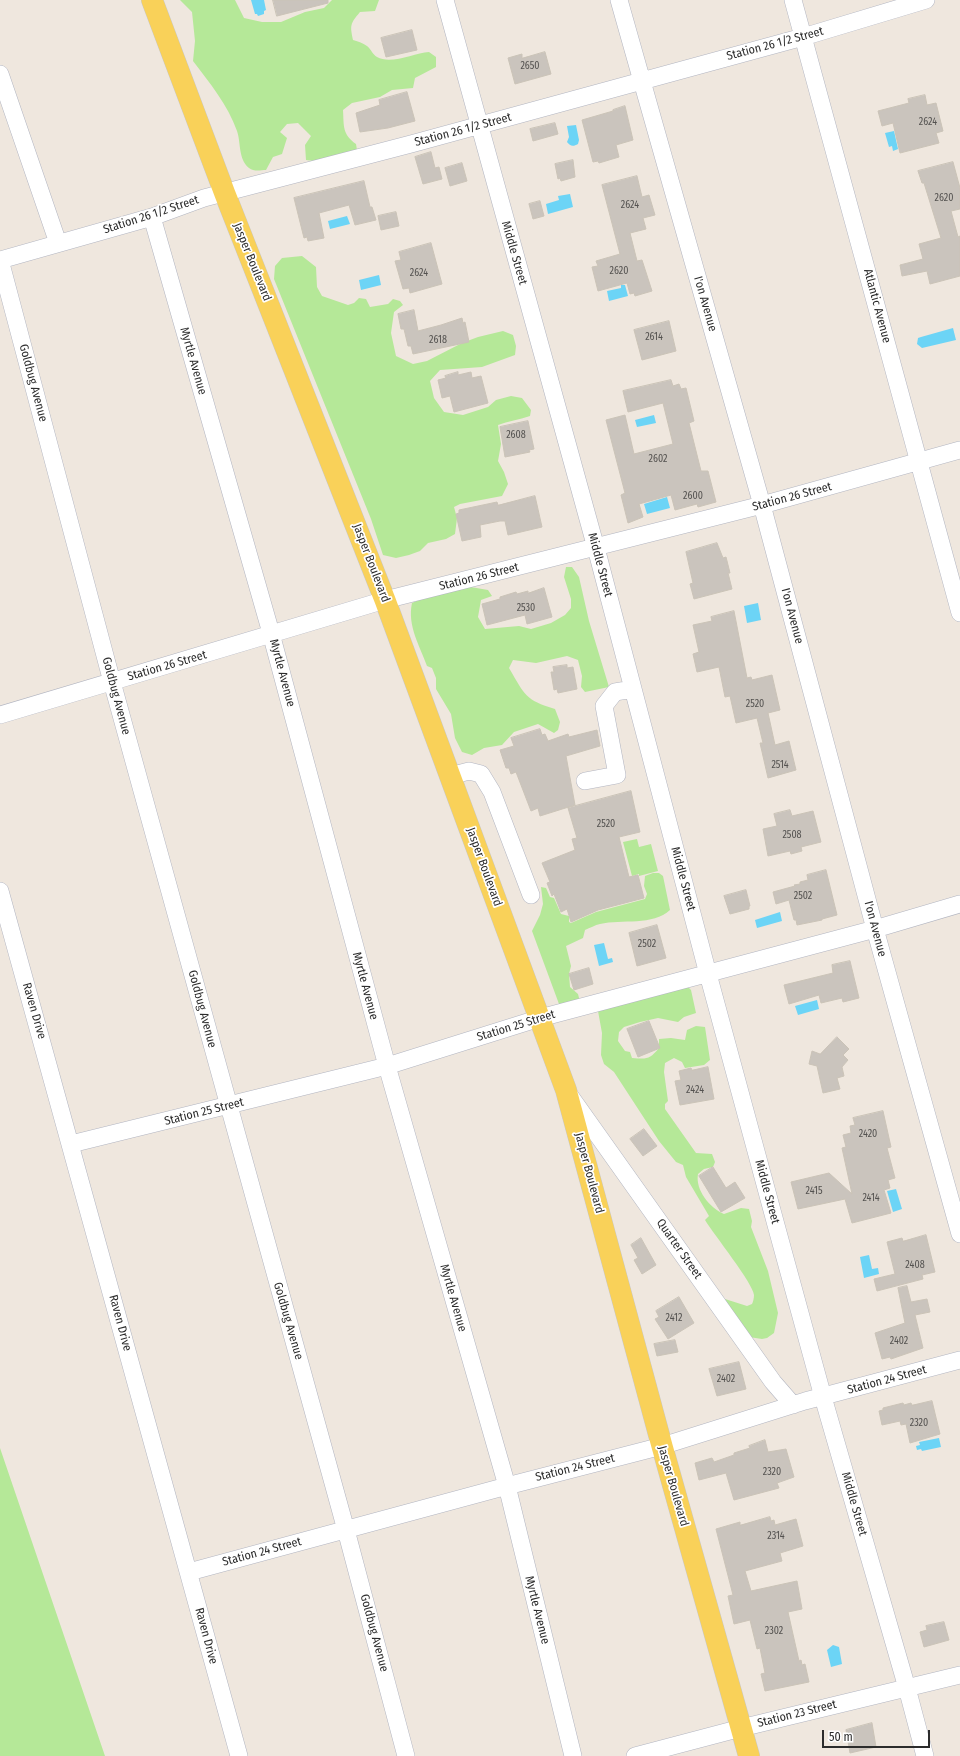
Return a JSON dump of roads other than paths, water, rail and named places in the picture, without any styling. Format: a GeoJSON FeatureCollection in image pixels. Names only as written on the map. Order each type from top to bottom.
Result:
{"type":"FeatureCollection","features":[{"type":"Feature","properties":{"kind":"main road","name":"Jasper Boulevard"},"geometry":{"type":"LineString","coordinates":[[152,0],[225,194],[386,600],[566,1090],[662,1446],[749,1756]]}},
{"type":"Feature","properties":{"kind":"street","name":"Middle Street"},"geometry":{"type":"LineString","coordinates":[[445,0],[596,548],[708,974],[823,1397],[907,1688],[925,1756]]}},
{"type":"Feature","properties":{"kind":"street","name":"I'on Avenue"},"geometry":{"type":"LineString","coordinates":[[619,0],[762,505],[875,929],[960,1234]]}},
{"type":"Feature","properties":{"kind":"street","name":"Atlantic Avenue"},"geometry":{"type":"LineString","coordinates":[[793,0],[960,613]]}},
{"type":"Feature","properties":{"kind":"street","name":"Station 26 1/2 Street"},"geometry":{"type":"LineString","coordinates":[[0,260],[152,216],[201,199],[225,194],[802,37],[926,0]]}},
{"type":"Feature","properties":{"kind":"street"},"geometry":{"type":"LineString","coordinates":[[0,74],[58,243]]}},
{"type":"Feature","properties":{"kind":"street","name":"Myrtle Avenue"},"geometry":{"type":"LineString","coordinates":[[152,216],[272,635],[387,1066],[507,1486],[573,1756]]}},
{"type":"Feature","properties":{"kind":"street","name":"Goldbug Avenue"},"geometry":{"type":"LineString","coordinates":[[0,260],[112,682],[346,1530],[406,1756]]}},
{"type":"Feature","properties":{"kind":"street","name":"Station 26 Street"},"geometry":{"type":"LineString","coordinates":[[0,715],[386,600],[762,505],[960,450]]}},
{"type":"Feature","properties":{"kind":"street"},"geometry":{"type":"LineString","coordinates":[[585,781],[617,775],[604,706],[616,692],[633,689]]}},
{"type":"Feature","properties":{"kind":"street"},"geometry":{"type":"LineString","coordinates":[[450,776],[468,771],[481,774],[492,792],[531,895]]}},
{"type":"Feature","properties":{"kind":"street","name":"Raven Drive"},"geometry":{"type":"LineString","coordinates":[[0,891],[239,1756]]}},
{"type":"Feature","properties":{"kind":"street","name":"Station 25 Street"},"geometry":{"type":"LineString","coordinates":[[71,1144],[387,1066],[540,1018],[875,929],[960,904]]}},
{"type":"Feature","properties":{"kind":"street","name":"Quarter Street"},"geometry":{"type":"LineString","coordinates":[[566,1090],[773,1382],[794,1405]]}},
{"type":"Feature","properties":{"kind":"street","name":"Station 24 Street"},"geometry":{"type":"LineString","coordinates":[[189,1572],[507,1486],[662,1446],[794,1405],[960,1360]]}},
{"type":"Feature","properties":{"kind":"street","name":"Station 23 Street"},"geometry":{"type":"LineString","coordinates":[[635,1756],[741,1728],[960,1675]]}},
{"type":"Feature","properties":{"kind":"water"},"geometry":{"type":"Polygon","coordinates":[[[251,0],[264,0],[266,10],[264,11],[264,14],[258,16],[255,14],[251,0]]]}},
{"type":"Feature","properties":{"kind":"water"},"geometry":{"type":"Polygon","coordinates":[[[576,125],[579,140],[578,144],[572,146],[567,142],[569,137],[567,126],[576,125]]]}},
{"type":"Feature","properties":{"kind":"water"},"geometry":{"type":"Polygon","coordinates":[[[894,131],[898,149],[893,151],[892,146],[889,147],[885,133],[894,131]]]}},
{"type":"Feature","properties":{"kind":"water"},"geometry":{"type":"Polygon","coordinates":[[[570,194],[573,207],[548,214],[546,204],[559,200],[558,196],[570,194]]]}},
{"type":"Feature","properties":{"kind":"water"},"geometry":{"type":"Polygon","coordinates":[[[347,216],[350,224],[330,229],[328,221],[347,216]]]}},
{"type":"Feature","properties":{"kind":"water"},"geometry":{"type":"Polygon","coordinates":[[[379,275],[381,285],[361,290],[359,280],[379,275]]]}},
{"type":"Feature","properties":{"kind":"water"},"geometry":{"type":"Polygon","coordinates":[[[621,285],[625,285],[628,296],[609,301],[607,291],[621,288],[621,285]]]}},
{"type":"Feature","properties":{"kind":"water"},"geometry":{"type":"Polygon","coordinates":[[[953,328],[956,340],[922,348],[917,344],[918,338],[953,328]]]}},
{"type":"Feature","properties":{"kind":"water"},"geometry":{"type":"Polygon","coordinates":[[[654,415],[656,423],[637,427],[635,420],[654,415]]]}},
{"type":"Feature","properties":{"kind":"water"},"geometry":{"type":"Polygon","coordinates":[[[667,497],[670,508],[647,514],[644,504],[667,497]]]}},
{"type":"Feature","properties":{"kind":"water"},"geometry":{"type":"Polygon","coordinates":[[[758,603],[761,620],[747,623],[744,606],[758,603]]]}},
{"type":"Feature","properties":{"kind":"water"},"geometry":{"type":"Polygon","coordinates":[[[780,912],[782,921],[757,928],[755,920],[780,912]]]}},
{"type":"Feature","properties":{"kind":"water"},"geometry":{"type":"Polygon","coordinates":[[[604,943],[608,959],[612,958],[613,962],[599,966],[594,945],[604,943]]]}},
{"type":"Feature","properties":{"kind":"water"},"geometry":{"type":"Polygon","coordinates":[[[817,1000],[819,1009],[798,1015],[795,1006],[817,1000]]]}},
{"type":"Feature","properties":{"kind":"water"},"geometry":{"type":"Polygon","coordinates":[[[896,1189],[902,1209],[893,1212],[887,1191],[896,1189]]]}},
{"type":"Feature","properties":{"kind":"water"},"geometry":{"type":"Polygon","coordinates":[[[869,1255],[872,1269],[878,1268],[879,1274],[864,1278],[860,1257],[869,1255]]]}},
{"type":"Feature","properties":{"kind":"water"},"geometry":{"type":"Polygon","coordinates":[[[939,1438],[941,1447],[922,1451],[921,1449],[917,1450],[916,1446],[920,1445],[919,1442],[939,1438]]]}},
{"type":"Feature","properties":{"kind":"water"},"geometry":{"type":"Polygon","coordinates":[[[833,1645],[839,1647],[842,1664],[831,1667],[827,1650],[833,1645]]]}}]}
